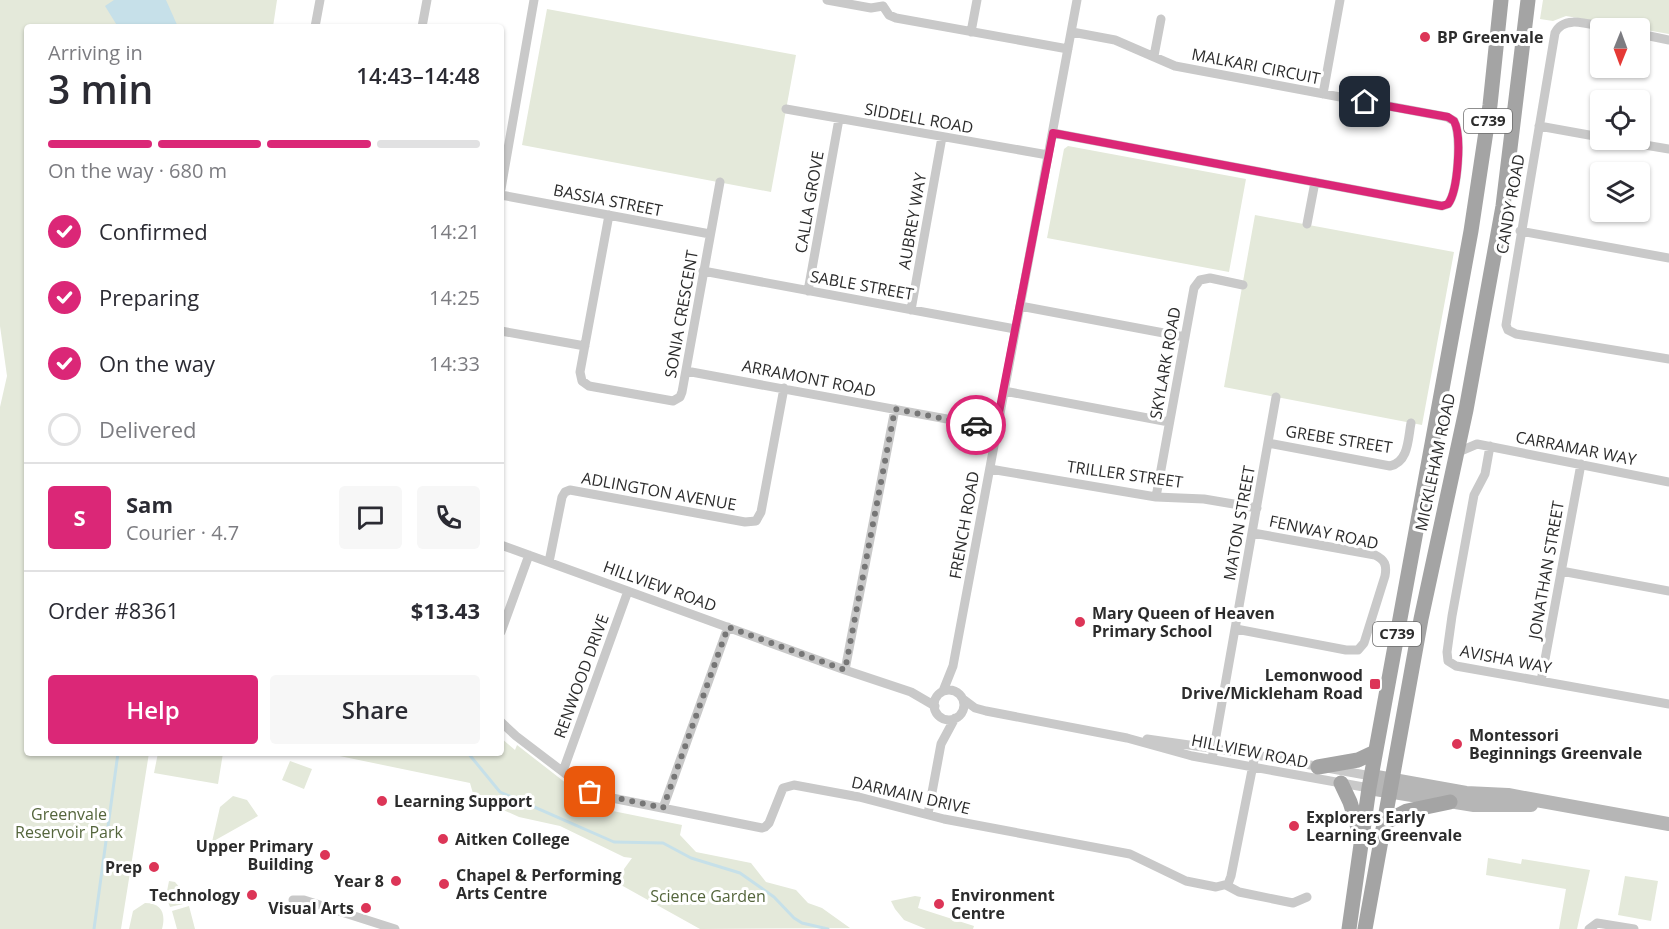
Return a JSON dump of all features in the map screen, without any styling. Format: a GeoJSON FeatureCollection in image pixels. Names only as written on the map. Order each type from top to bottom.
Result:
{"type":"FeatureCollection","features":[{"type":"Feature","properties":{"kind":"main road","name":"MICKLEHAM ROAD"},"geometry":{"type":"LineString","coordinates":[[1365,929],[1390,785],[1434,555],[1466,410],[1503,206],[1528,0]]}},
{"type":"Feature","properties":{"kind":"main road","name":"MICKLEHAM ROAD"},"geometry":{"type":"LineString","coordinates":[[1349,929],[1370,782],[1471,231],[1490,105],[1500,3]]}},
{"type":"Feature","properties":{"kind":"main road"},"geometry":{"type":"LineString","coordinates":[[1318,767],[1358,760],[1376,752]]}},
{"type":"Feature","properties":{"kind":"main road"},"geometry":{"type":"LineString","coordinates":[[1341,783],[1350,802],[1361,840]]}},
{"type":"Feature","properties":{"kind":"main road"},"geometry":{"type":"LineString","coordinates":[[1384,823],[1407,811],[1450,802]]}},
{"type":"Feature","properties":{"kind":"street"},"geometry":{"type":"LineString","coordinates":[[316,24],[320,0]]}},
{"type":"Feature","properties":{"kind":"street"},"geometry":{"type":"LineString","coordinates":[[423,24],[427,0]]}},
{"type":"Feature","properties":{"kind":"street"},"geometry":{"type":"LineString","coordinates":[[504,172],[534,0]]}},
{"type":"Feature","properties":{"kind":"street"},"geometry":{"type":"LineString","coordinates":[[827,0],[871,8],[884,3],[889,15],[896,18],[1068,49]]}},
{"type":"Feature","properties":{"kind":"street"},"geometry":{"type":"LineString","coordinates":[[971,32],[977,0]]}},
{"type":"Feature","properties":{"kind":"street","name":"FRENCH ROAD"},"geometry":{"type":"LineString","coordinates":[[941,692],[953,666],[1077,0]]}},
{"type":"Feature","properties":{"kind":"street"},"geometry":{"type":"LineString","coordinates":[[1323,94],[1340,0]]}},
{"type":"Feature","properties":{"kind":"street"},"geometry":{"type":"LineString","coordinates":[[1154,56],[1161,19]]}},
{"type":"Feature","properties":{"kind":"street","name":"CANDY ROAD"},"geometry":{"type":"LineString","coordinates":[[1590,25],[1567,22],[1558,27],[1554,37],[1505,321],[1508,330],[1516,334],[1669,359]]}},
{"type":"Feature","properties":{"kind":"street","name":"MALKARI CIRCUIT"},"geometry":{"type":"LineString","coordinates":[[1053,133],[1442,206],[1448,204],[1453,194],[1457,126],[1448,117],[1175,66],[1115,40],[1072,32]]}},
{"type":"Feature","properties":{"kind":"street"},"geometry":{"type":"LineString","coordinates":[[1650,36],[1669,40]]}},
{"type":"Feature","properties":{"kind":"street","name":"SIDDELL ROAD"},"geometry":{"type":"LineString","coordinates":[[786,109],[1048,156]]}},
{"type":"Feature","properties":{"kind":"street","name":"CALLA GROVE"},"geometry":{"type":"LineString","coordinates":[[808,291],[839,119]]}},
{"type":"Feature","properties":{"kind":"street"},"geometry":{"type":"LineString","coordinates":[[1539,126],[1590,135]]}},
{"type":"Feature","properties":{"kind":"street","name":"AUBREY WAY"},"geometry":{"type":"LineString","coordinates":[[911,310],[942,137]]}},
{"type":"Feature","properties":{"kind":"street"},"geometry":{"type":"LineString","coordinates":[[1650,146],[1669,149]]}},
{"type":"Feature","properties":{"kind":"street","name":"SONIA CRESCENT"},"geometry":{"type":"LineString","coordinates":[[609,215],[580,376],[582,381],[589,386],[673,401],[680,397],[682,392],[720,182]]}},
{"type":"Feature","properties":{"kind":"street"},"geometry":{"type":"LineString","coordinates":[[1307,224],[1315,182]]}},
{"type":"Feature","properties":{"kind":"street","name":"BASSIA STREET"},"geometry":{"type":"LineString","coordinates":[[504,196],[710,234]]}},
{"type":"Feature","properties":{"kind":"street"},"geometry":{"type":"LineString","coordinates":[[1520,231],[1669,258]]}},
{"type":"Feature","properties":{"kind":"street","name":"SABLE STREET"},"geometry":{"type":"LineString","coordinates":[[703,271],[1015,329]]}},
{"type":"Feature","properties":{"kind":"street","name":"SKYLARK ROAD"},"geometry":{"type":"LineString","coordinates":[[1156,497],[1194,288],[1200,280],[1210,278],[1243,285]]}},
{"type":"Feature","properties":{"kind":"street"},"geometry":{"type":"LineString","coordinates":[[1020,306],[1185,337]]}},
{"type":"Feature","properties":{"kind":"street"},"geometry":{"type":"LineString","coordinates":[[504,332],[585,346]]}},
{"type":"Feature","properties":{"kind":"street","name":"ARRAMONT ROAD"},"geometry":{"type":"LineString","coordinates":[[686,371],[996,428]]}},
{"type":"Feature","properties":{"kind":"street","name":"ADLINGTON AVENUE"},"geometry":{"type":"LineString","coordinates":[[549,562],[562,497],[570,490],[745,522],[756,521],[761,512],[784,388]]}},
{"type":"Feature","properties":{"kind":"street"},"geometry":{"type":"LineString","coordinates":[[1004,391],[1169,422]]}},
{"type":"Feature","properties":{"kind":"street","name":"MATON STREET"},"geometry":{"type":"LineString","coordinates":[[1212,759],[1276,397]]}},
{"type":"Feature","properties":{"kind":"street"},"geometry":{"type":"LineString","coordinates":[[845,670],[895,409]]}},
{"type":"Feature","properties":{"kind":"street"},"geometry":{"type":"LineString","coordinates":[[1456,453],[1477,444],[1467,429],[1466,410]]}},
{"type":"Feature","properties":{"kind":"street","name":"GREBE STREET"},"geometry":{"type":"LineString","coordinates":[[1268,442],[1390,466],[1397,464],[1405,455],[1411,423]]}},
{"type":"Feature","properties":{"kind":"street","name":"CARRAMAR WAY"},"geometry":{"type":"LineString","coordinates":[[1477,444],[1669,482]]}},
{"type":"Feature","properties":{"kind":"street","name":"AVISHA WAY"},"geometry":{"type":"LineString","coordinates":[[1490,446],[1485,474],[1474,495],[1452,616],[1447,657],[1450,663],[1456,666],[1669,704]]}},
{"type":"Feature","properties":{"kind":"street","name":"JONATHAN STREET"},"geometry":{"type":"LineString","coordinates":[[1541,681],[1581,464]]}},
{"type":"Feature","properties":{"kind":"street","name":"TRILLER STREET"},"geometry":{"type":"LineString","coordinates":[[990,469],[1156,497],[1204,499],[1257,508]]}},
{"type":"Feature","properties":{"kind":"street","name":"FENWAY ROAD"},"geometry":{"type":"LineString","coordinates":[[1236,629],[1358,650],[1364,644],[1385,576],[1386,566],[1382,559],[1375,555],[1253,533]]}},
{"type":"Feature","properties":{"kind":"street","name":"HILLVIEW ROAD"},"geometry":{"type":"LineString","coordinates":[[504,546],[910,692],[936,710]]}},
{"type":"Feature","properties":{"kind":"street"},"geometry":{"type":"LineString","coordinates":[[504,624],[530,555]]}},
{"type":"Feature","properties":{"kind":"street"},"geometry":{"type":"LineString","coordinates":[[1561,571],[1669,591]]}},
{"type":"Feature","properties":{"kind":"street","name":"RENWOOD DRIVE"},"geometry":{"type":"LineString","coordinates":[[563,771],[628,591]]}},
{"type":"Feature","properties":{"kind":"street"},"geometry":{"type":"LineString","coordinates":[[663,808],[728,627]]}},
{"type":"Feature","properties":{"kind":"street","name":"FRENCH ROAD"},"geometry":{"type":"LineString","coordinates":[[953,666],[962,697]]}},
{"type":"Feature","properties":{"kind":"street"},"geometry":{"type":"LineString","coordinates":[[928,814],[941,744],[935,702],[941,692],[953,690],[962,697],[964,708],[941,744]]}},
{"type":"Feature","properties":{"kind":"street","name":"HILLVIEW ROAD"},"geometry":{"type":"LineString","coordinates":[[910,692],[941,692]]}},
{"type":"Feature","properties":{"kind":"street","name":"HILLVIEW ROAD"},"geometry":{"type":"LineString","coordinates":[[962,697],[975,708],[986,711],[1127,738],[1255,755],[1318,767],[1370,782]]}},
{"type":"Feature","properties":{"kind":"street"},"geometry":{"type":"LineString","coordinates":[[936,710],[946,719],[958,716]]}},
{"type":"Feature","properties":{"kind":"street","name":"HILLVIEW ROAD"},"geometry":{"type":"LineString","coordinates":[[958,716],[986,711]]}},
{"type":"Feature","properties":{"kind":"street","name":"DARMAIN DRIVE"},"geometry":{"type":"LineString","coordinates":[[504,725],[592,794],[765,827],[769,823],[783,788],[794,785],[858,797],[944,819],[1130,854],[1186,881],[1216,887],[1226,885],[1239,892],[1293,903],[1307,897]]}},
{"type":"Feature","properties":{"kind":"street","name":"HILLVIEW ROAD"},"geometry":{"type":"LineString","coordinates":[[1127,738],[1182,753],[1341,783],[1370,782]]}},
{"type":"Feature","properties":{"kind":"street"},"geometry":{"type":"LineString","coordinates":[[1226,885],[1231,876],[1255,755]]}},
{"type":"Feature","properties":{"kind":"street"},"geometry":{"type":"LineString","coordinates":[[1370,782],[1466,793],[1508,795],[1669,824]]}},
{"type":"Feature","properties":{"kind":"street"},"geometry":{"type":"LineString","coordinates":[[1390,785],[1450,802],[1488,806],[1557,805]]}},
{"type":"Feature","properties":{"kind":"street"},"geometry":{"type":"LineString","coordinates":[[293,900],[304,900],[395,929]]}},
{"type":"Feature","properties":{"kind":"street"},"geometry":{"type":"LineString","coordinates":[[1589,929],[1597,923],[1634,929]]}},
{"type":"Feature","properties":{"kind":"green space","name":"Greenvale Reservoir Park"},"geometry":{"type":"Polygon","coordinates":[[[0,0],[277,0],[273,24],[24,24],[24,756],[149,756],[121,929],[0,929],[0,407],[7,376],[0,326],[0,0]]]}},
{"type":"Feature","properties":{"kind":"green space"},"geometry":{"type":"Polygon","coordinates":[[[1543,0],[1669,0],[1669,34],[1650,31],[1650,18],[1590,18],[1590,20],[1566,16],[1553,21],[1540,19],[1543,0]]]}},
{"type":"Feature","properties":{"kind":"green space"},"geometry":{"type":"Polygon","coordinates":[[[547,9],[796,55],[771,192],[522,145],[547,9]]]}},
{"type":"Feature","properties":{"kind":"green space"},"geometry":{"type":"Polygon","coordinates":[[[1068,146],[1246,179],[1229,272],[1047,238],[1064,149],[1068,146]]]}},
{"type":"Feature","properties":{"kind":"green space"},"geometry":{"type":"Polygon","coordinates":[[[1255,215],[1454,252],[1422,425],[1224,387],[1255,215]]]}},
{"type":"Feature","properties":{"kind":"green space","name":"Science Garden"},"geometry":{"type":"Polygon","coordinates":[[[504,741],[515,750],[517,745],[598,808],[682,825],[680,835],[696,852],[751,863],[766,882],[796,890],[808,903],[822,908],[850,928],[700,929],[621,885],[624,869],[632,858],[624,857],[560,826],[519,817],[474,797],[470,783],[340,756],[504,756],[504,741]]]}},
{"type":"Feature","properties":{"kind":"green space"},"geometry":{"type":"Polygon","coordinates":[[[157,756],[223,756],[218,784],[154,773],[157,756]]]}},
{"type":"Feature","properties":{"kind":"green space"},"geometry":{"type":"Polygon","coordinates":[[[290,761],[312,769],[304,789],[282,780],[290,761]]]}},
{"type":"Feature","properties":{"kind":"green space"},"geometry":{"type":"Polygon","coordinates":[[[233,796],[247,800],[258,816],[212,842],[220,807],[233,796]]]}},
{"type":"Feature","properties":{"kind":"green space"},"geometry":{"type":"Polygon","coordinates":[[[1488,858],[1521,864],[1522,859],[1590,870],[1577,929],[1559,929],[1566,889],[1486,875],[1488,858]]]}},
{"type":"Feature","properties":{"kind":"green space"},"geometry":{"type":"Polygon","coordinates":[[[1625,876],[1658,881],[1651,921],[1618,915],[1625,876]]]}},
{"type":"Feature","properties":{"kind":"green space"},"geometry":{"type":"Polygon","coordinates":[[[169,881],[175,882],[192,902],[170,907],[166,896],[169,881]]]}},
{"type":"Feature","properties":{"kind":"green space"},"geometry":{"type":"Polygon","coordinates":[[[921,897],[918,908],[974,926],[973,929],[926,929],[904,920],[891,901],[921,897]]]}},
{"type":"Feature","properties":{"kind":"green space"},"geometry":{"type":"Polygon","coordinates":[[[145,903],[155,905],[161,910],[162,929],[129,929],[133,911],[145,903]]]}},
{"type":"Feature","properties":{"kind":"green space"},"geometry":{"type":"Polygon","coordinates":[[[189,906],[195,929],[177,929],[172,911],[189,906]]]}},
{"type":"Feature","properties":{"kind":"water"},"geometry":{"type":"Polygon","coordinates":[[[114,0],[166,0],[177,24],[116,24],[105,6],[114,0]]]}},
{"type":"Feature","properties":{"kind":"waterway"},"geometry":{"type":"LineString","coordinates":[[94,929],[118,756]]}},
{"type":"Feature","properties":{"kind":"waterway"},"geometry":{"type":"LineString","coordinates":[[470,756],[500,792],[614,842],[663,843],[691,858],[740,873],[774,897],[794,918],[802,923],[828,929]]}},
{"type":"Feature","properties":{"kind":"way so far"},"geometry":{"type":"LineString","coordinates":[[590,792],[595,795],[663,808],[728,627],[845,670],[895,409],[976,425]]}},
{"type":"Feature","properties":{"kind":"place","name":"BP Greenvale"},"geometry":{"type":"Point","coordinates":[1425,37]}},
{"type":"Feature","properties":{"kind":"place","name":"Mary Queen of Heaven Primary School"},"geometry":{"type":"Point","coordinates":[1080,622]}},
{"type":"Feature","properties":{"kind":"place","name":"Lemonwood Drive/Mickleham Road"},"geometry":{"type":"Point","coordinates":[1375,684]}},
{"type":"Feature","properties":{"kind":"place","name":"Montessori Beginnings Greenvale"},"geometry":{"type":"Point","coordinates":[1457,744]}},
{"type":"Feature","properties":{"kind":"place","name":"Learning Support"},"geometry":{"type":"Point","coordinates":[382,801]}},
{"type":"Feature","properties":{"kind":"place","name":"Explorers Early Learning Greenvale"},"geometry":{"type":"Point","coordinates":[1294,826]}},
{"type":"Feature","properties":{"kind":"place","name":"Aitken College"},"geometry":{"type":"Point","coordinates":[443,839]}},
{"type":"Feature","properties":{"kind":"place","name":"Upper Primary Building"},"geometry":{"type":"Point","coordinates":[325,855]}},
{"type":"Feature","properties":{"kind":"place","name":"Prep"},"geometry":{"type":"Point","coordinates":[154,867]}},
{"type":"Feature","properties":{"kind":"place","name":"Year 8"},"geometry":{"type":"Point","coordinates":[396,881]}},
{"type":"Feature","properties":{"kind":"place","name":"Chapel & Performing Arts Centre"},"geometry":{"type":"Point","coordinates":[444,884]}},
{"type":"Feature","properties":{"kind":"place","name":"Technology"},"geometry":{"type":"Point","coordinates":[252,895]}},
{"type":"Feature","properties":{"kind":"place","name":"Environment Centre"},"geometry":{"type":"Point","coordinates":[939,904]}},
{"type":"Feature","properties":{"kind":"place","name":"Visual Arts"},"geometry":{"type":"Point","coordinates":[366,908]}},
{"type":"Feature","properties":{"kind":"route"},"geometry":{"type":"LineString","coordinates":[[976,425],[996,428],[1053,133],[1442,206],[1448,204],[1453,194],[1457,156],[1458,132],[1454,121],[1448,117],[1365,102]]}}]}
